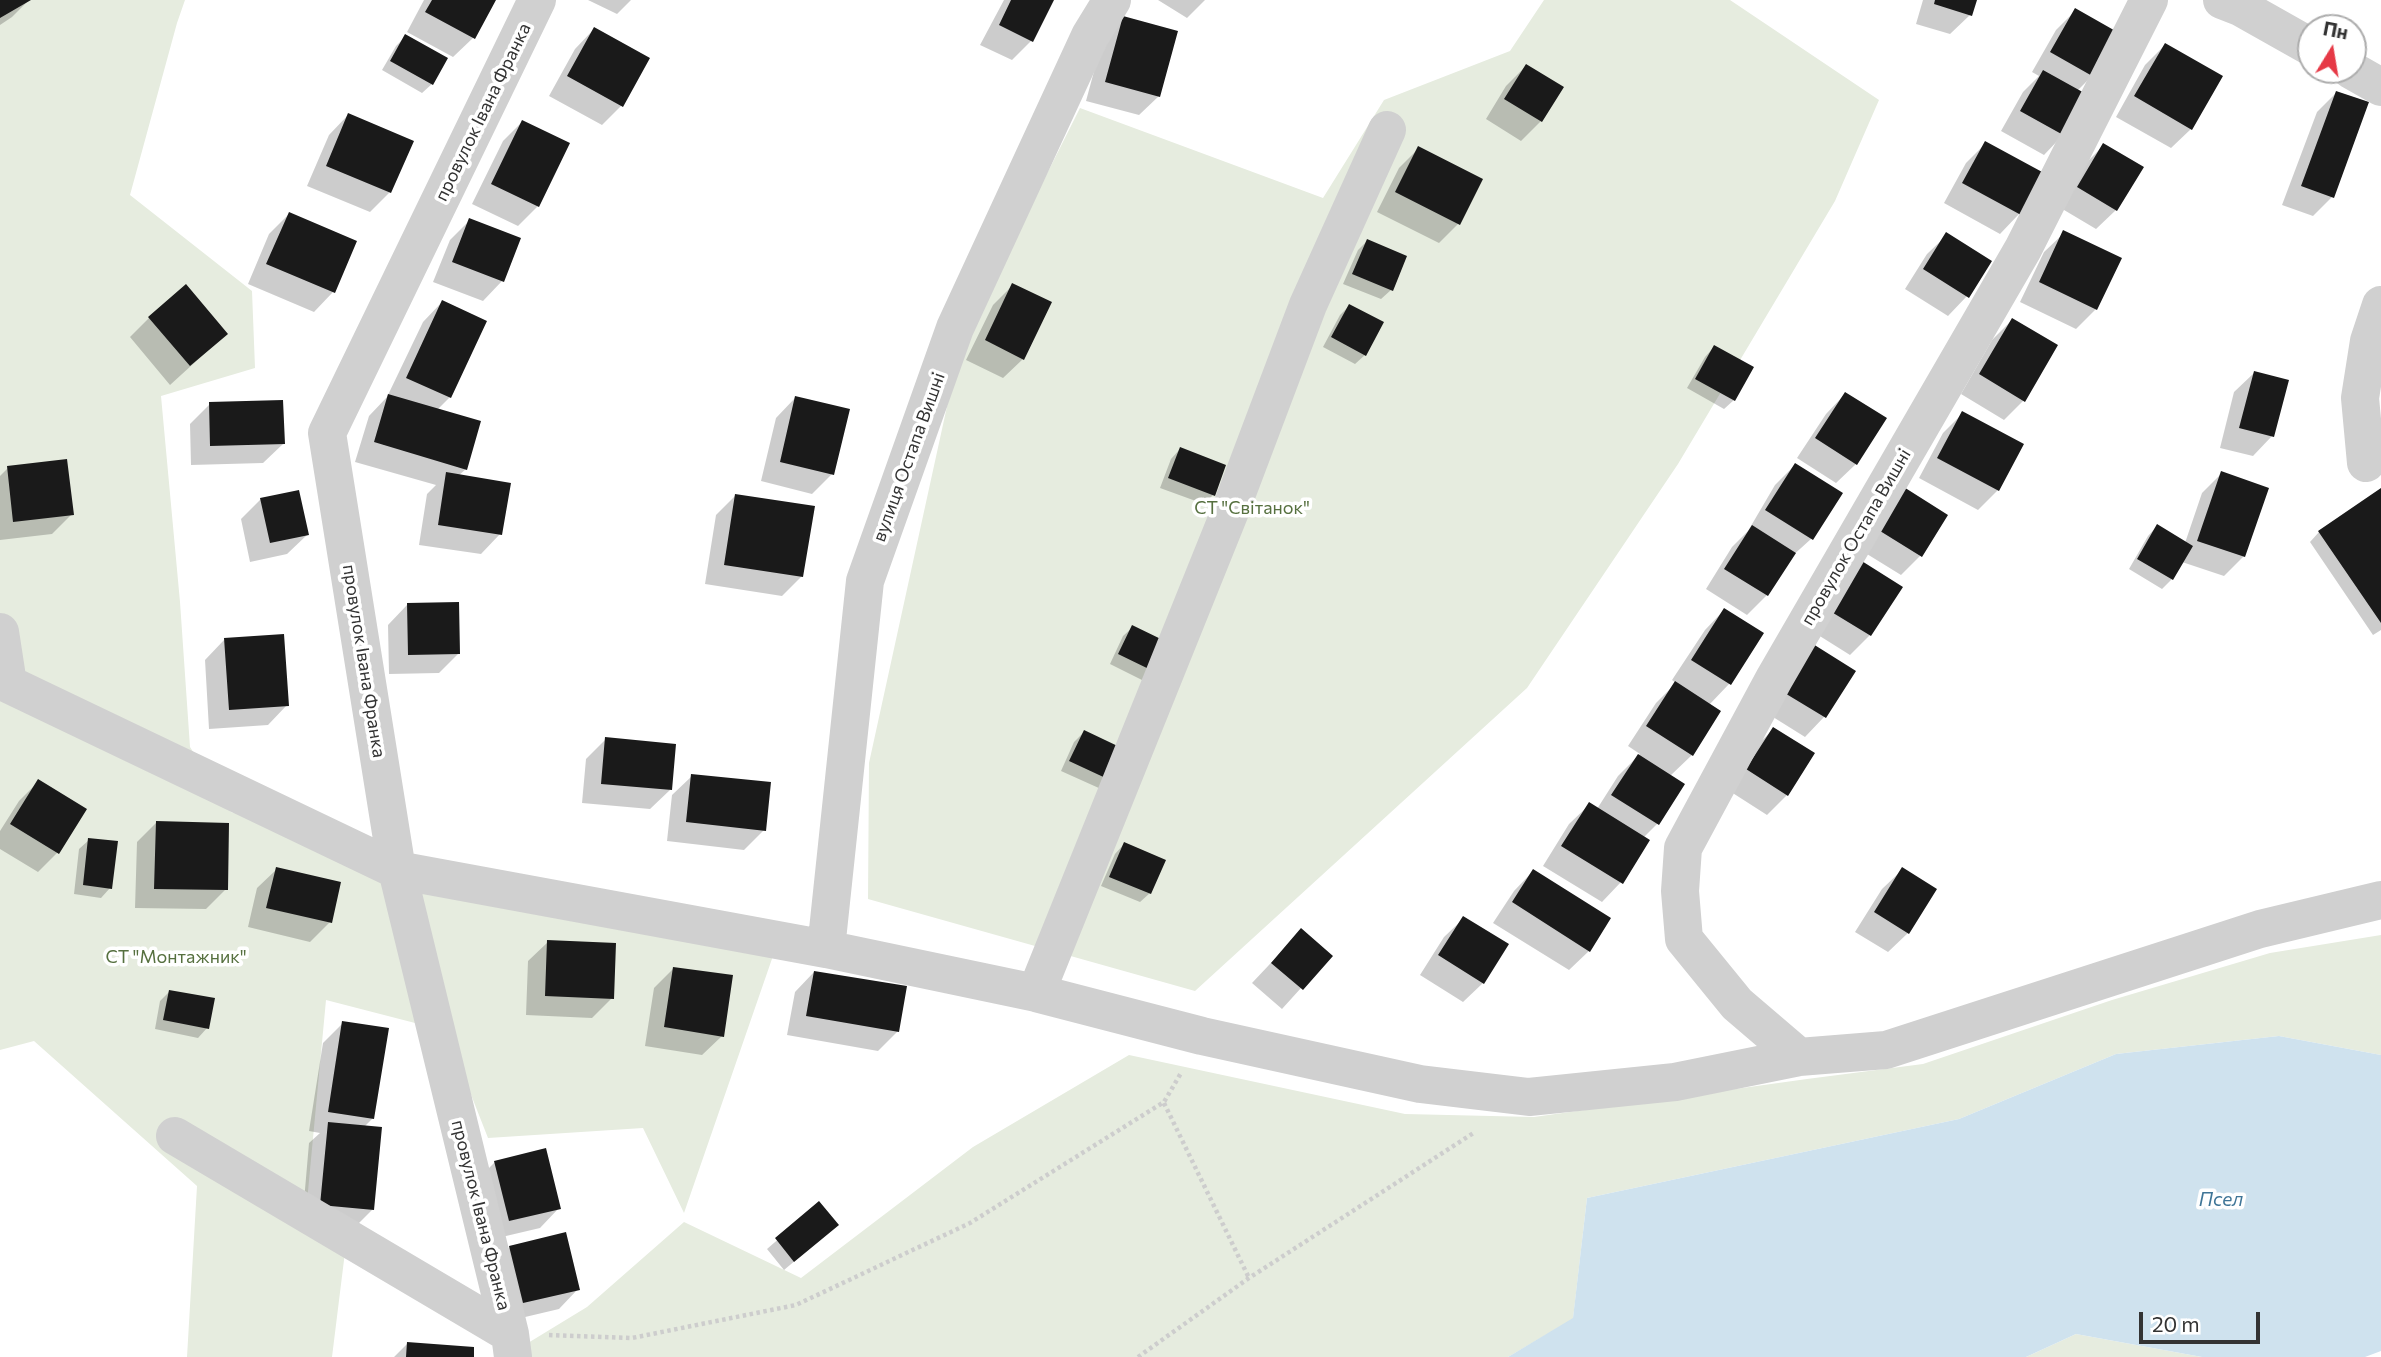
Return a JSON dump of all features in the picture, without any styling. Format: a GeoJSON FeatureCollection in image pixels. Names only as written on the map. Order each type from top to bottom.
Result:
{"type":"FeatureCollection","features":[{"type":"Feature","properties":{"kind":"street","name":"провулок Івана Франка"},"geometry":{"type":"LineString","coordinates":[[512,1345],[397,870],[327,433],[537,0]]}},
{"type":"Feature","properties":{"kind":"street","name":"вулиця Остапа Вишні"},"geometry":{"type":"LineString","coordinates":[[826,949],[865,581],[955,328],[1090,37],[1112,0]]}},
{"type":"Feature","properties":{"kind":"street","name":"провулок Остапа Вишні"},"geometry":{"type":"LineString","coordinates":[[1799,1057],[1737,1004],[1684,939],[1680,891],[1683,848],[1774,679],[2023,249],[2149,0]]}},
{"type":"Feature","properties":{"kind":"street"},"geometry":{"type":"LineString","coordinates":[[2222,0],[2241,7],[2297,39]]}},
{"type":"Feature","properties":{"kind":"street"},"geometry":{"type":"LineString","coordinates":[[1035,993],[1231,509],[1308,304],[1387,130]]}},
{"type":"Feature","properties":{"kind":"street"},"geometry":{"type":"LineString","coordinates":[[2366,463],[2360,398],[2369,341],[2381,306]]}},
{"type":"Feature","properties":{"kind":"street"},"geometry":{"type":"LineString","coordinates":[[0,632],[8,684],[397,870],[826,949],[1035,993],[1202,1037],[1420,1084],[1529,1097],[1675,1082],[1799,1057],[1886,1050],[2260,929],[2381,900]]}},
{"type":"Feature","properties":{"kind":"street"},"geometry":{"type":"LineString","coordinates":[[175,1136],[512,1345]]}},
{"type":"Feature","properties":{"kind":"path"},"geometry":{"type":"LineString","coordinates":[[512,1345],[632,1338],[796,1305],[970,1223],[1164,1102],[1202,1037]]}},
{"type":"Feature","properties":{"kind":"path"},"geometry":{"type":"LineString","coordinates":[[1138,1357],[1249,1278],[1529,1097]]}},
{"type":"Feature","properties":{"kind":"path"},"geometry":{"type":"LineString","coordinates":[[1164,1102],[1249,1278]]}},
{"type":"Feature","properties":{"kind":"green space","name":"СТ \"Монтажник\""},"geometry":{"type":"Polygon","coordinates":[[[0,0],[185,0],[130,195],[252,291],[255,368],[161,396],[190,747],[231,812],[774,953],[684,1213],[643,1128],[488,1138],[446,1031],[326,1000],[307,1202],[345,1252],[332,1357],[187,1357],[197,1186],[34,1041],[0,1050],[0,0]]]}},
{"type":"Feature","properties":{"kind":"green space","name":"СТ \"Світанок\""},"geometry":{"type":"Polygon","coordinates":[[[1544,0],[1730,0],[1879,100],[1835,201],[1678,464],[1527,688],[1195,991],[868,899],[869,763],[960,347],[1080,108],[1323,198],[1384,100],[1510,51],[1544,0]]]}},
{"type":"Feature","properties":{"kind":"green space"},"geometry":{"type":"Polygon","coordinates":[[[2381,935],[2381,1055],[2279,1036],[2116,1054],[1959,1119],[1587,1198],[1573,1319],[1508,1357],[505,1357],[587,1307],[684,1222],[801,1278],[973,1147],[1129,1055],[1405,1114],[1534,1117],[1923,1064],[2112,1000],[2270,953],[2381,935]]]}},
{"type":"Feature","properties":{"kind":"green space"},"geometry":{"type":"Polygon","coordinates":[[[2076,1334],[2202,1357],[2026,1357],[2076,1334]]]}},
{"type":"Feature","properties":{"kind":"water","name":"Псел"},"geometry":{"type":"Polygon","coordinates":[[[2279,1036],[2381,1055],[2381,1351],[2365,1357],[2202,1357],[2076,1334],[2026,1357],[1508,1357],[1573,1318],[1587,1198],[1959,1119],[2116,1054],[2279,1036]]]}},
{"type":"Feature","properties":{"kind":"building"},"geometry":{"type":"Polygon","coordinates":[[[0,0],[31,0],[0,18],[0,0]]]}},
{"type":"Feature","properties":{"kind":"building"},"geometry":{"type":"Polygon","coordinates":[[[432,0],[496,0],[475,39],[425,12],[432,0]]]}},
{"type":"Feature","properties":{"kind":"building"},"geometry":{"type":"Polygon","coordinates":[[[1011,0],[1054,0],[1033,42],[999,25],[1011,0]]]}},
{"type":"Feature","properties":{"kind":"building"},"geometry":{"type":"Polygon","coordinates":[[[1935,0],[1977,0],[1972,16],[1934,4],[1935,0]]]}},
{"type":"Feature","properties":{"kind":"building"},"geometry":{"type":"Polygon","coordinates":[[[2075,8],[2119,33],[2094,77],[2050,52],[2075,8]]]}},
{"type":"Feature","properties":{"kind":"building"},"geometry":{"type":"Polygon","coordinates":[[[1123,16],[1178,31],[1160,97],[1105,82],[1123,16]]]}},
{"type":"Feature","properties":{"kind":"building"},"geometry":{"type":"Polygon","coordinates":[[[594,27],[650,58],[623,107],[567,76],[594,27]]]}},
{"type":"Feature","properties":{"kind":"building"},"geometry":{"type":"Polygon","coordinates":[[[405,34],[448,58],[433,85],[390,61],[405,34]]]}},
{"type":"Feature","properties":{"kind":"building"},"geometry":{"type":"Polygon","coordinates":[[[2165,43],[2223,76],[2192,130],[2134,96],[2165,43]]]}},
{"type":"Feature","properties":{"kind":"building"},"geometry":{"type":"Polygon","coordinates":[[[1526,64],[1564,87],[1542,122],[1504,99],[1526,64]]]}},
{"type":"Feature","properties":{"kind":"building"},"geometry":{"type":"Polygon","coordinates":[[[2043,70],[2088,95],[2065,136],[2020,111],[2043,70]]]}},
{"type":"Feature","properties":{"kind":"building"},"geometry":{"type":"Polygon","coordinates":[[[2336,91],[2369,102],[2334,198],[2301,186],[2336,91]]]}},
{"type":"Feature","properties":{"kind":"building"},"geometry":{"type":"Polygon","coordinates":[[[348,113],[414,141],[391,193],[326,166],[348,113]]]}},
{"type":"Feature","properties":{"kind":"building"},"geometry":{"type":"Polygon","coordinates":[[[522,120],[570,143],[539,207],[491,184],[522,120]]]}},
{"type":"Feature","properties":{"kind":"building"},"geometry":{"type":"Polygon","coordinates":[[[1985,141],[2044,173],[2021,215],[1962,183],[1985,141]]]}},
{"type":"Feature","properties":{"kind":"building"},"geometry":{"type":"Polygon","coordinates":[[[2103,143],[2144,167],[2117,211],[2077,187],[2103,143]]]}},
{"type":"Feature","properties":{"kind":"building"},"geometry":{"type":"Polygon","coordinates":[[[1418,146],[1483,179],[1460,225],[1395,192],[1418,146]]]}},
{"type":"Feature","properties":{"kind":"building"},"geometry":{"type":"Polygon","coordinates":[[[289,212],[357,241],[335,293],[266,264],[289,212]]]}},
{"type":"Feature","properties":{"kind":"building"},"geometry":{"type":"Polygon","coordinates":[[[469,218],[521,238],[504,282],[452,262],[469,218]]]}},
{"type":"Feature","properties":{"kind":"building"},"geometry":{"type":"Polygon","coordinates":[[[2063,230],[2122,258],[2097,310],[2039,282],[2063,230]]]}},
{"type":"Feature","properties":{"kind":"building"},"geometry":{"type":"Polygon","coordinates":[[[1946,232],[1992,261],[1969,298],[1923,269],[1946,232]]]}},
{"type":"Feature","properties":{"kind":"building"},"geometry":{"type":"Polygon","coordinates":[[[1367,239],[1407,256],[1393,291],[1352,274],[1367,239]]]}},
{"type":"Feature","properties":{"kind":"building"},"geometry":{"type":"Polygon","coordinates":[[[1012,283],[1052,302],[1024,360],[985,340],[1012,283]]]}},
{"type":"Feature","properties":{"kind":"building"},"geometry":{"type":"Polygon","coordinates":[[[186,284],[228,334],[190,366],[148,317],[186,284]]]}},
{"type":"Feature","properties":{"kind":"building"},"geometry":{"type":"Polygon","coordinates":[[[442,300],[487,321],[451,398],[406,378],[442,300]]]}},
{"type":"Feature","properties":{"kind":"building"},"geometry":{"type":"Polygon","coordinates":[[[1349,304],[1384,322],[1366,356],[1331,337],[1349,304]]]}},
{"type":"Feature","properties":{"kind":"building"},"geometry":{"type":"Polygon","coordinates":[[[2012,318],[2058,345],[2025,402],[1979,374],[2012,318]]]}},
{"type":"Feature","properties":{"kind":"building"},"geometry":{"type":"Polygon","coordinates":[[[1714,345],[1754,367],[1735,401],[1695,379],[1714,345]]]}},
{"type":"Feature","properties":{"kind":"building"},"geometry":{"type":"Polygon","coordinates":[[[2254,371],[2289,380],[2274,437],[2239,428],[2254,371]]]}},
{"type":"Feature","properties":{"kind":"building"},"geometry":{"type":"Polygon","coordinates":[[[1845,392],[1887,418],[1857,465],[1815,438],[1845,392]]]}},
{"type":"Feature","properties":{"kind":"building"},"geometry":{"type":"Polygon","coordinates":[[[388,394],[481,421],[467,470],[374,442],[388,394]]]}},
{"type":"Feature","properties":{"kind":"building"},"geometry":{"type":"Polygon","coordinates":[[[795,396],[850,409],[834,475],[780,462],[795,396]]]}},
{"type":"Feature","properties":{"kind":"building"},"geometry":{"type":"Polygon","coordinates":[[[283,400],[285,444],[210,446],[209,402],[283,400]]]}},
{"type":"Feature","properties":{"kind":"building"},"geometry":{"type":"Polygon","coordinates":[[[1962,411],[2024,444],[1999,491],[1937,458],[1962,411]]]}},
{"type":"Feature","properties":{"kind":"building"},"geometry":{"type":"Polygon","coordinates":[[[1180,447],[1226,465],[1215,496],[1168,478],[1180,447]]]}},
{"type":"Feature","properties":{"kind":"building"},"geometry":{"type":"Polygon","coordinates":[[[67,459],[74,515],[13,522],[7,466],[67,459]]]}},
{"type":"Feature","properties":{"kind":"building"},"geometry":{"type":"Polygon","coordinates":[[[1795,463],[1843,493],[1813,540],[1765,510],[1795,463]]]}},
{"type":"Feature","properties":{"kind":"building"},"geometry":{"type":"Polygon","coordinates":[[[2221,471],[2269,488],[2245,557],[2197,541],[2221,471]]]}},
{"type":"Feature","properties":{"kind":"building"},"geometry":{"type":"Polygon","coordinates":[[[446,472],[511,483],[502,535],[438,525],[446,472]]]}},
{"type":"Feature","properties":{"kind":"building"},"geometry":{"type":"Polygon","coordinates":[[[1899,484],[1948,515],[1922,557],[1872,526],[1899,484]]]}},
{"type":"Feature","properties":{"kind":"building"},"geometry":{"type":"Polygon","coordinates":[[[2381,488],[2381,623],[2318,531],[2381,488]]]}},
{"type":"Feature","properties":{"kind":"building"},"geometry":{"type":"Polygon","coordinates":[[[299,490],[309,535],[270,543],[260,498],[299,490]]]}},
{"type":"Feature","properties":{"kind":"building"},"geometry":{"type":"Polygon","coordinates":[[[735,494],[815,506],[803,577],[724,565],[735,494]]]}},
{"type":"Feature","properties":{"kind":"building"},"geometry":{"type":"Polygon","coordinates":[[[2157,524],[2193,546],[2173,580],[2137,559],[2157,524]]]}},
{"type":"Feature","properties":{"kind":"building"},"geometry":{"type":"Polygon","coordinates":[[[1752,525],[1796,553],[1768,596],[1724,569],[1752,525]]]}},
{"type":"Feature","properties":{"kind":"building"},"geometry":{"type":"Polygon","coordinates":[[[1857,558],[1903,587],[1871,636],[1825,608],[1857,558]]]}},
{"type":"Feature","properties":{"kind":"building"},"geometry":{"type":"Polygon","coordinates":[[[459,602],[460,654],[408,655],[407,603],[459,602]]]}},
{"type":"Feature","properties":{"kind":"building"},"geometry":{"type":"Polygon","coordinates":[[[1724,608],[1764,633],[1731,685],[1691,660],[1724,608]]]}},
{"type":"Feature","properties":{"kind":"building"},"geometry":{"type":"Polygon","coordinates":[[[1132,625],[1167,642],[1153,671],[1118,654],[1132,625]]]}},
{"type":"Feature","properties":{"kind":"building"},"geometry":{"type":"Polygon","coordinates":[[[284,634],[289,706],[229,710],[224,638],[284,634]]]}},
{"type":"Feature","properties":{"kind":"building"},"geometry":{"type":"Polygon","coordinates":[[[1813,644],[1856,671],[1826,718],[1783,692],[1813,644]]]}},
{"type":"Feature","properties":{"kind":"building"},"geometry":{"type":"Polygon","coordinates":[[[1675,681],[1721,711],[1693,756],[1646,726],[1675,681]]]}},
{"type":"Feature","properties":{"kind":"building"},"geometry":{"type":"Polygon","coordinates":[[[1773,727],[1815,753],[1788,796],[1746,769],[1773,727]]]}},
{"type":"Feature","properties":{"kind":"building"},"geometry":{"type":"Polygon","coordinates":[[[1084,730],[1126,750],[1112,781],[1069,761],[1084,730]]]}},
{"type":"Feature","properties":{"kind":"building"},"geometry":{"type":"Polygon","coordinates":[[[605,737],[676,744],[672,790],[601,784],[605,737]]]}},
{"type":"Feature","properties":{"kind":"building"},"geometry":{"type":"Polygon","coordinates":[[[1638,754],[1685,784],[1659,825],[1611,795],[1638,754]]]}},
{"type":"Feature","properties":{"kind":"building"},"geometry":{"type":"Polygon","coordinates":[[[691,774],[771,782],[766,831],[686,822],[691,774]]]}},
{"type":"Feature","properties":{"kind":"building"},"geometry":{"type":"Polygon","coordinates":[[[38,779],[87,809],[59,854],[10,824],[38,779]]]}},
{"type":"Feature","properties":{"kind":"building"},"geometry":{"type":"Polygon","coordinates":[[[1589,802],[1650,840],[1623,884],[1561,846],[1589,802]]]}},
{"type":"Feature","properties":{"kind":"building"},"geometry":{"type":"Polygon","coordinates":[[[156,821],[229,823],[228,890],[154,889],[156,821]]]}},
{"type":"Feature","properties":{"kind":"building"},"geometry":{"type":"Polygon","coordinates":[[[88,838],[118,841],[112,889],[83,885],[88,838]]]}},
{"type":"Feature","properties":{"kind":"building"},"geometry":{"type":"Polygon","coordinates":[[[1124,842],[1166,860],[1151,894],[1109,877],[1124,842]]]}},
{"type":"Feature","properties":{"kind":"building"},"geometry":{"type":"Polygon","coordinates":[[[276,867],[341,882],[332,923],[266,908],[276,867]]]}},
{"type":"Feature","properties":{"kind":"building"},"geometry":{"type":"Polygon","coordinates":[[[1902,867],[1937,889],[1909,934],[1874,912],[1902,867]]]}},
{"type":"Feature","properties":{"kind":"building"},"geometry":{"type":"Polygon","coordinates":[[[1533,869],[1611,918],[1590,952],[1512,902],[1533,869]]]}},
{"type":"Feature","properties":{"kind":"building"},"geometry":{"type":"Polygon","coordinates":[[[1463,916],[1509,944],[1484,984],[1438,955],[1463,916]]]}},
{"type":"Feature","properties":{"kind":"building"},"geometry":{"type":"Polygon","coordinates":[[[1301,928],[1333,956],[1303,990],[1271,963],[1301,928]]]}},
{"type":"Feature","properties":{"kind":"building"},"geometry":{"type":"Polygon","coordinates":[[[547,940],[616,943],[614,999],[545,996],[547,940]]]}},
{"type":"Feature","properties":{"kind":"building"},"geometry":{"type":"Polygon","coordinates":[[[673,967],[733,975],[724,1037],[664,1027],[673,967]]]}},
{"type":"Feature","properties":{"kind":"building"},"geometry":{"type":"Polygon","coordinates":[[[814,971],[907,986],[899,1032],[806,1016],[814,971]]]}},
{"type":"Feature","properties":{"kind":"building"},"geometry":{"type":"Polygon","coordinates":[[[169,990],[215,998],[209,1029],[163,1020],[169,990]]]}},
{"type":"Feature","properties":{"kind":"building"},"geometry":{"type":"Polygon","coordinates":[[[342,1021],[389,1028],[374,1119],[328,1112],[342,1021]]]}},
{"type":"Feature","properties":{"kind":"building"},"geometry":{"type":"Polygon","coordinates":[[[328,1122],[382,1127],[374,1210],[320,1205],[328,1122]]]}},
{"type":"Feature","properties":{"kind":"building"},"geometry":{"type":"Polygon","coordinates":[[[546,1148],[561,1209],[509,1221],[494,1161],[546,1148]]]}},
{"type":"Feature","properties":{"kind":"building"},"geometry":{"type":"Polygon","coordinates":[[[819,1201],[839,1225],[794,1262],[775,1238],[819,1201]]]}},
{"type":"Feature","properties":{"kind":"building"},"geometry":{"type":"Polygon","coordinates":[[[566,1232],[580,1290],[523,1303],[509,1246],[566,1232]]]}},
{"type":"Feature","properties":{"kind":"building"},"geometry":{"type":"Polygon","coordinates":[[[407,1342],[474,1347],[474,1357],[406,1357],[407,1342]]]}}]}
